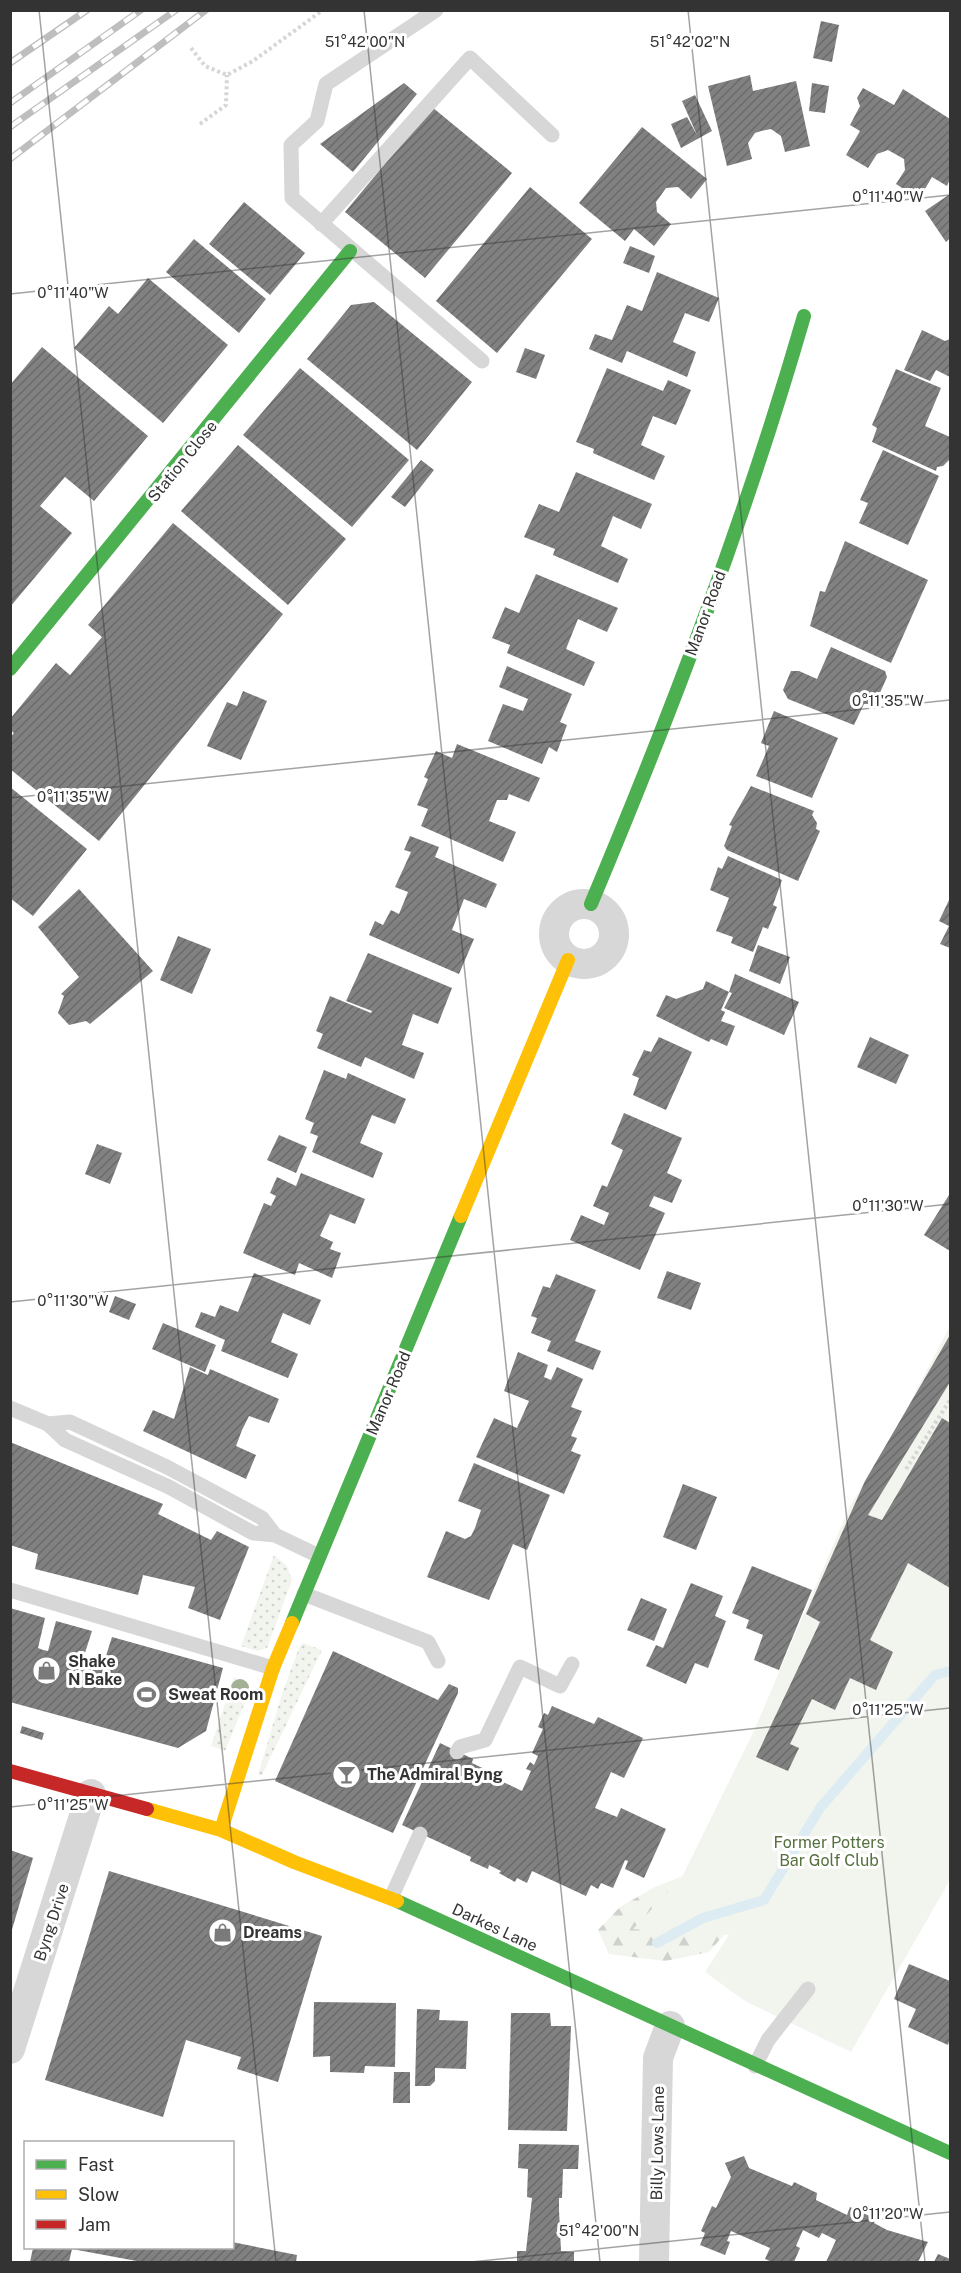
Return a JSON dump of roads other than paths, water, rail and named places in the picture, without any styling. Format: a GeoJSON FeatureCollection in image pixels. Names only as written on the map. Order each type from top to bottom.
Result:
{"type":"FeatureCollection","features":[{"type":"Feature","properties":{"kind":"street","name":"Station Close"},"geometry":{"type":"LineString","coordinates":[[10,669],[350,251]]}},
{"type":"Feature","properties":{"kind":"street","name":"Manor Road"},"geometry":{"type":"LineString","coordinates":[[591,904],[648,769],[776,420],[804,316]]}},
{"type":"Feature","properties":{"kind":"street"},"geometry":{"type":"LineString","coordinates":[[591,904],[609,915],[614,925],[613,945],[598,961],[588,964],[568,960],[556,946],[553,936],[558,917],[573,905],[591,904]]}},
{"type":"Feature","properties":{"kind":"street","name":"Manor Road"},"geometry":{"type":"LineString","coordinates":[[221,1830],[273,1668],[568,960]]}},
{"type":"Feature","properties":{"kind":"street","name":"Darkes Lane"},"geometry":{"type":"LineString","coordinates":[[10,1771],[221,1830],[294,1862],[391,1898],[755,2066],[951,2153]]}},
{"type":"Feature","properties":{"kind":"street","name":"Byng Drive"},"geometry":{"type":"LineString","coordinates":[[10,2049],[91,1794]]}},
{"type":"Feature","properties":{"kind":"street","name":"Billy Lows Lane"},"geometry":{"type":"LineString","coordinates":[[654,2262],[658,2058],[670,2026]]}},
{"type":"Feature","properties":{"kind":"lane"},"geometry":{"type":"LineString","coordinates":[[436,10],[326,84],[318,121],[291,145],[292,198],[350,251],[482,361]]}},
{"type":"Feature","properties":{"kind":"lane"},"geometry":{"type":"LineString","coordinates":[[321,224],[470,58],[552,135]]}},
{"type":"Feature","properties":{"kind":"lane"},"geometry":{"type":"LineString","coordinates":[[10,1408],[48,1424],[65,1440],[169,1487],[253,1533],[275,1535],[319,1556]]}},
{"type":"Feature","properties":{"kind":"lane"},"geometry":{"type":"LineString","coordinates":[[10,1590],[273,1668]]}},
{"type":"Feature","properties":{"kind":"lane"},"geometry":{"type":"LineString","coordinates":[[304,1594],[428,1642],[438,1661]]}},
{"type":"Feature","properties":{"kind":"lane"},"geometry":{"type":"LineString","coordinates":[[457,1752],[460,1747],[485,1740],[520,1667],[560,1686],[572,1664]]}},
{"type":"Feature","properties":{"kind":"lane"},"geometry":{"type":"LineString","coordinates":[[391,1898],[420,1834]]}},
{"type":"Feature","properties":{"kind":"lane"},"geometry":{"type":"LineString","coordinates":[[755,2066],[768,2040],[808,1989]]}},
{"type":"Feature","properties":{"kind":"waterway"},"geometry":{"type":"LineString","coordinates":[[657,1943],[703,1918],[764,1900],[820,1808],[935,1675],[950,1671]]}},
{"type":"Feature","properties":{"kind":"railway"},"geometry":{"type":"LineString","coordinates":[[10,63],[87,10]]}},
{"type":"Feature","properties":{"kind":"railway"},"geometry":{"type":"LineString","coordinates":[[10,103],[141,10]]}},
{"type":"Feature","properties":{"kind":"railway"},"geometry":{"type":"LineString","coordinates":[[10,127],[176,10]]}},
{"type":"Feature","properties":{"kind":"railway"},"geometry":{"type":"LineString","coordinates":[[10,159],[206,10]]}},
{"type":"Feature","properties":{"kind":"place","name":"Shake N Bake"},"geometry":{"type":"Point","coordinates":[47,1670]}},
{"type":"Feature","properties":{"kind":"place","name":"Sweat Room"},"geometry":{"type":"Point","coordinates":[147,1694]}},
{"type":"Feature","properties":{"kind":"place","name":"The Admiral Byng"},"geometry":{"type":"Point","coordinates":[346,1774]}},
{"type":"Feature","properties":{"kind":"place","name":"Dreams"},"geometry":{"type":"Point","coordinates":[222,1932]}},
{"type":"Feature","properties":{"kind":"park label","name":"Former Potters Bar Golf Club"},"geometry":{"type":"Point","coordinates":[829,1851]}}]}
